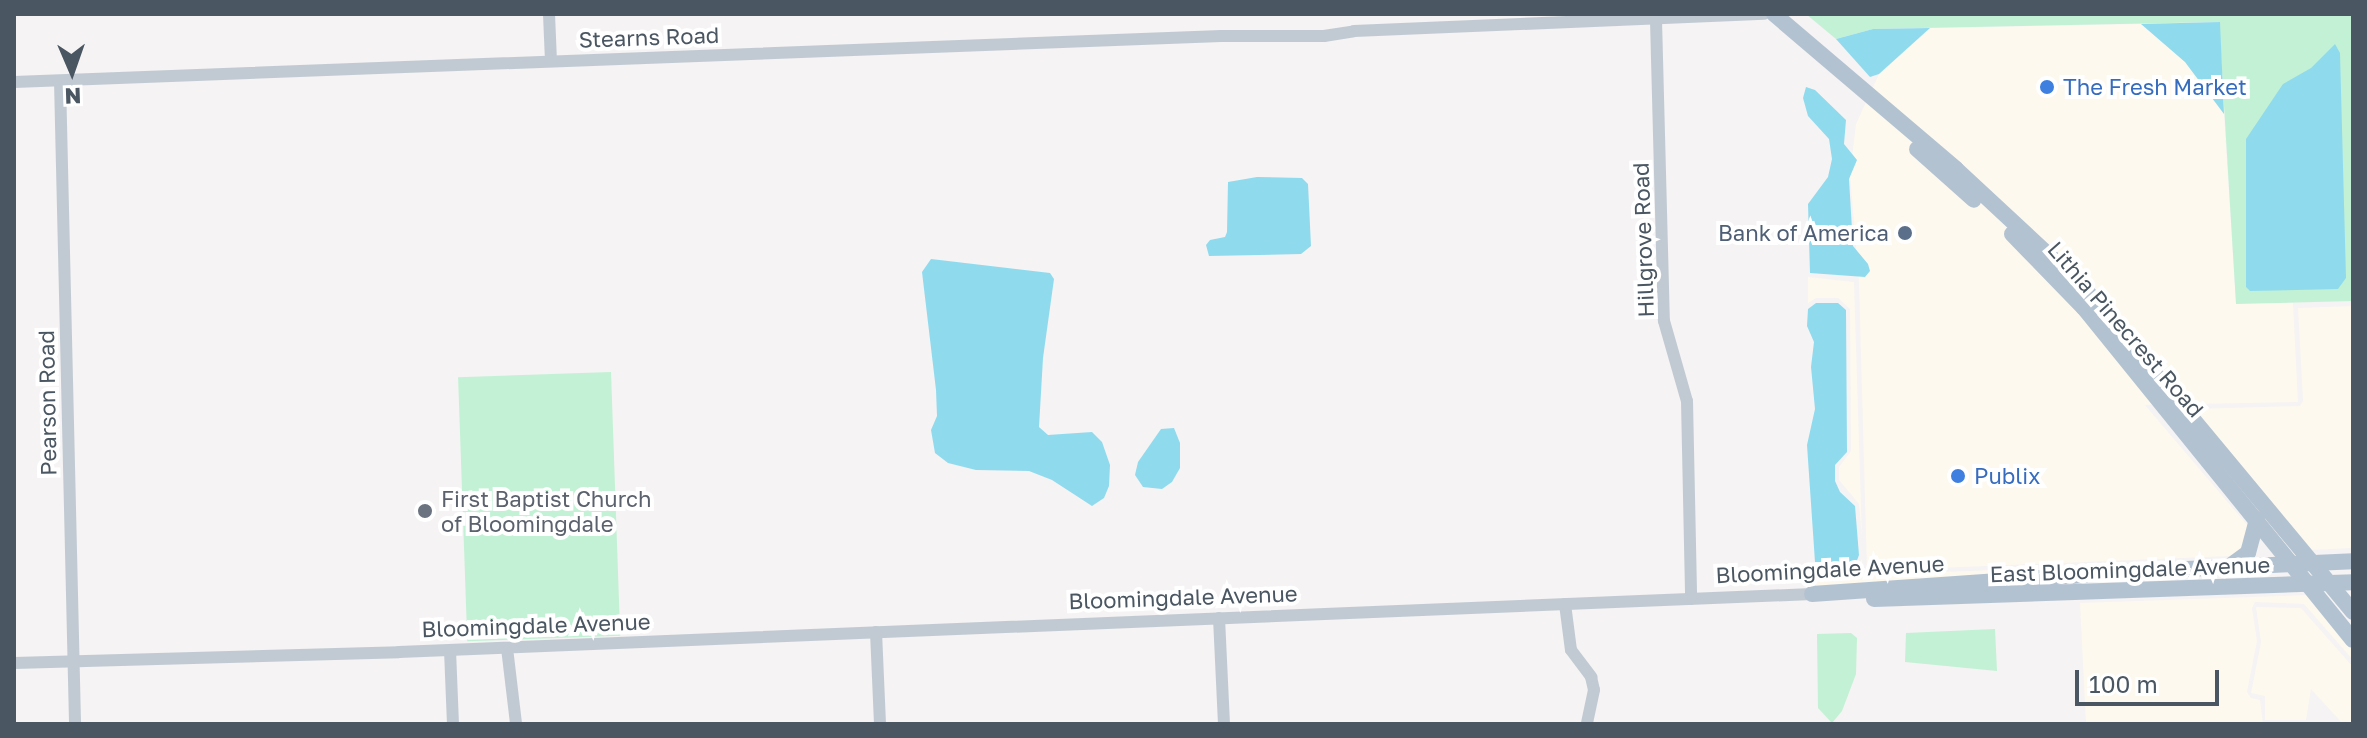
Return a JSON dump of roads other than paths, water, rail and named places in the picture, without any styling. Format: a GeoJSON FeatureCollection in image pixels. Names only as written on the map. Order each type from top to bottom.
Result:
{"type":"FeatureCollection","features":[{"type":"Feature","properties":{"kind":"main road","name":"Lithia Pinecrest Road"},"geometry":{"type":"LineString","coordinates":[[1774,14],[1956,169],[2084,288],[2353,612]]}},
{"type":"Feature","properties":{"kind":"main road","name":"Lithia Pinecrest Road"},"geometry":{"type":"LineString","coordinates":[[1803,40],[1839,79],[2007,229],[2068,290],[2353,640]]}},
{"type":"Feature","properties":{"kind":"main road"},"geometry":{"type":"LineString","coordinates":[[2229,566],[2248,553],[2257,519]]}},
{"type":"Feature","properties":{"kind":"main road","name":"Bloomingdale Avenue"},"geometry":{"type":"LineString","coordinates":[[1812,594],[2229,566],[2353,561]]}},
{"type":"Feature","properties":{"kind":"main road","name":"East Bloomingdale Avenue"},"geometry":{"type":"LineString","coordinates":[[1812,594],[1925,599],[2353,582]]}},
{"type":"Feature","properties":{"kind":"street"},"geometry":{"type":"LineString","coordinates":[[549,14],[551,61]]}},
{"type":"Feature","properties":{"kind":"street","name":"Stearns Road"},"geometry":{"type":"LineString","coordinates":[[14,82],[1221,36],[1324,36],[1354,31],[1764,14]]}},
{"type":"Feature","properties":{"kind":"street","name":"Hillgrove Road"},"geometry":{"type":"LineString","coordinates":[[1656,20],[1664,321],[1687,401],[1691,599]]}},
{"type":"Feature","properties":{"kind":"street","name":"Pearson Road"},"geometry":{"type":"LineString","coordinates":[[60,81],[75,724]]}},
{"type":"Feature","properties":{"kind":"street","name":"Bloomingdale Avenue"},"geometry":{"type":"LineString","coordinates":[[14,663],[507,648],[1812,594]]}},
{"type":"Feature","properties":{"kind":"street"},"geometry":{"type":"LineString","coordinates":[[1565,604],[1571,650],[1591,677],[1594,690],[1587,724]]}},
{"type":"Feature","properties":{"kind":"street"},"geometry":{"type":"LineString","coordinates":[[1219,618],[1224,724]]}},
{"type":"Feature","properties":{"kind":"street"},"geometry":{"type":"LineString","coordinates":[[876,632],[880,724]]}},
{"type":"Feature","properties":{"kind":"street"},"geometry":{"type":"LineString","coordinates":[[507,648],[516,724]]}},
{"type":"Feature","properties":{"kind":"street"},"geometry":{"type":"LineString","coordinates":[[450,650],[453,724]]}},
{"type":"Feature","properties":{"kind":"water"},"geometry":{"type":"Polygon","coordinates":[[[2220,22],[2224,114],[2185,62],[2141,24],[2220,22]]]}},
{"type":"Feature","properties":{"kind":"water"},"geometry":{"type":"Polygon","coordinates":[[[1930,28],[1879,74],[1870,77],[1836,39],[1873,29],[1930,28]]]}},
{"type":"Feature","properties":{"kind":"water"},"geometry":{"type":"Polygon","coordinates":[[[2335,44],[2340,53],[2346,278],[2338,289],[2250,291],[2246,287],[2246,139],[2283,84],[2311,68],[2335,44]]]}},
{"type":"Feature","properties":{"kind":"water"},"geometry":{"type":"Polygon","coordinates":[[[1806,87],[1815,90],[1846,120],[1844,144],[1857,160],[1849,179],[1853,246],[1868,264],[1870,271],[1865,277],[1810,273],[1808,204],[1828,177],[1832,159],[1829,139],[1808,116],[1803,98],[1806,87]]]}},
{"type":"Feature","properties":{"kind":"water"},"geometry":{"type":"Polygon","coordinates":[[[1257,177],[1302,178],[1308,184],[1311,246],[1301,254],[1209,256],[1206,245],[1210,240],[1225,237],[1227,232],[1228,182],[1257,177]]]}},
{"type":"Feature","properties":{"kind":"water"},"geometry":{"type":"Polygon","coordinates":[[[931,259],[1050,273],[1054,279],[1043,358],[1039,427],[1048,435],[1092,432],[1102,442],[1110,465],[1109,486],[1104,498],[1092,506],[1052,480],[1029,471],[976,470],[948,463],[935,453],[931,430],[937,416],[936,390],[922,272],[931,259]]]}},
{"type":"Feature","properties":{"kind":"water"},"geometry":{"type":"Polygon","coordinates":[[[1816,303],[1838,303],[1846,310],[1847,452],[1835,465],[1835,481],[1840,492],[1855,506],[1859,555],[1856,563],[1815,562],[1807,445],[1815,409],[1811,367],[1814,342],[1807,326],[1808,309],[1816,303]]]}},
{"type":"Feature","properties":{"kind":"water"},"geometry":{"type":"Polygon","coordinates":[[[1174,428],[1180,443],[1180,468],[1172,482],[1162,489],[1143,487],[1135,475],[1138,462],[1161,429],[1174,428]]]}},
{"type":"Feature","properties":{"kind":"place","name":"The Fresh Market"},"geometry":{"type":"Point","coordinates":[2047,87]}},
{"type":"Feature","properties":{"kind":"place","name":"Bank of America"},"geometry":{"type":"Point","coordinates":[1905,233]}},
{"type":"Feature","properties":{"kind":"place","name":"Publix"},"geometry":{"type":"Point","coordinates":[1958,476]}},
{"type":"Feature","properties":{"kind":"place","name":"First Baptist Church of Bloomingdale"},"geometry":{"type":"Point","coordinates":[425,511]}}]}
